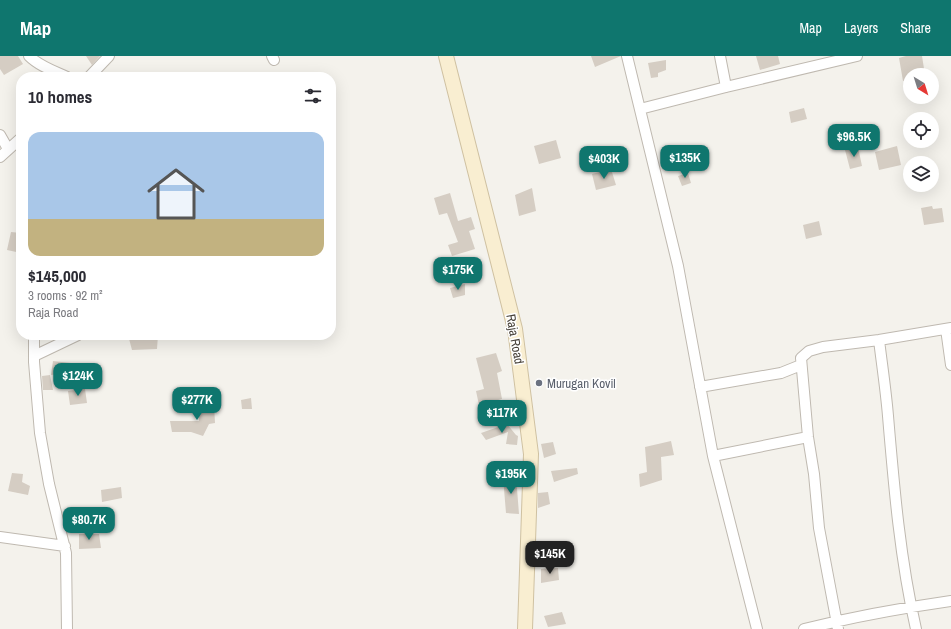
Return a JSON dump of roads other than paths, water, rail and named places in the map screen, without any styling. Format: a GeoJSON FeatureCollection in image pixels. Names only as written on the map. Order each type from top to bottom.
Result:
{"type":"FeatureCollection","features":[{"type":"Feature","properties":{"kind":"street"},"geometry":{"type":"LineString","coordinates":[[29,56],[40,65],[56,72]]}},
{"type":"Feature","properties":{"kind":"street"},"geometry":{"type":"LineString","coordinates":[[94,72],[109,56]]}},
{"type":"Feature","properties":{"kind":"street","name":"Raja Road"},"geometry":{"type":"LineString","coordinates":[[446,56],[515,330],[531,454],[524,629]]}},
{"type":"Feature","properties":{"kind":"street"},"geometry":{"type":"LineString","coordinates":[[627,56],[678,266],[713,456],[757,629]]}},
{"type":"Feature","properties":{"kind":"street"},"geometry":{"type":"LineString","coordinates":[[720,56],[726,87]]}},
{"type":"Feature","properties":{"kind":"street"},"geometry":{"type":"LineString","coordinates":[[640,109],[857,56]]}},
{"type":"Feature","properties":{"kind":"street"},"geometry":{"type":"LineString","coordinates":[[0,134],[8,148]]}},
{"type":"Feature","properties":{"kind":"street"},"geometry":{"type":"LineString","coordinates":[[0,157],[16,142]]}},
{"type":"Feature","properties":{"kind":"street"},"geometry":{"type":"LineString","coordinates":[[837,625],[819,528],[814,474],[808,437],[801,358],[809,351],[823,347],[879,340],[949,328],[951,365]]}},
{"type":"Feature","properties":{"kind":"street"},"geometry":{"type":"LineString","coordinates":[[34,340],[40,433],[49,484],[66,553],[67,629]]}},
{"type":"Feature","properties":{"kind":"street"},"geometry":{"type":"LineString","coordinates":[[34,356],[68,340]]}},
{"type":"Feature","properties":{"kind":"street"},"geometry":{"type":"LineString","coordinates":[[879,340],[888,414],[893,481],[903,558],[916,629]]}},
{"type":"Feature","properties":{"kind":"street"},"geometry":{"type":"LineString","coordinates":[[700,387],[781,372],[801,365]]}},
{"type":"Feature","properties":{"kind":"street"},"geometry":{"type":"LineString","coordinates":[[713,456],[808,437]]}},
{"type":"Feature","properties":{"kind":"street"},"geometry":{"type":"LineString","coordinates":[[0,537],[65,546]]}},
{"type":"Feature","properties":{"kind":"street"},"geometry":{"type":"LineString","coordinates":[[804,629],[837,625],[911,607],[951,601]]}},
{"type":"Feature","properties":{"kind":"place","name":"Murugan Kovil"},"geometry":{"type":"Point","coordinates":[539,383]}}]}
